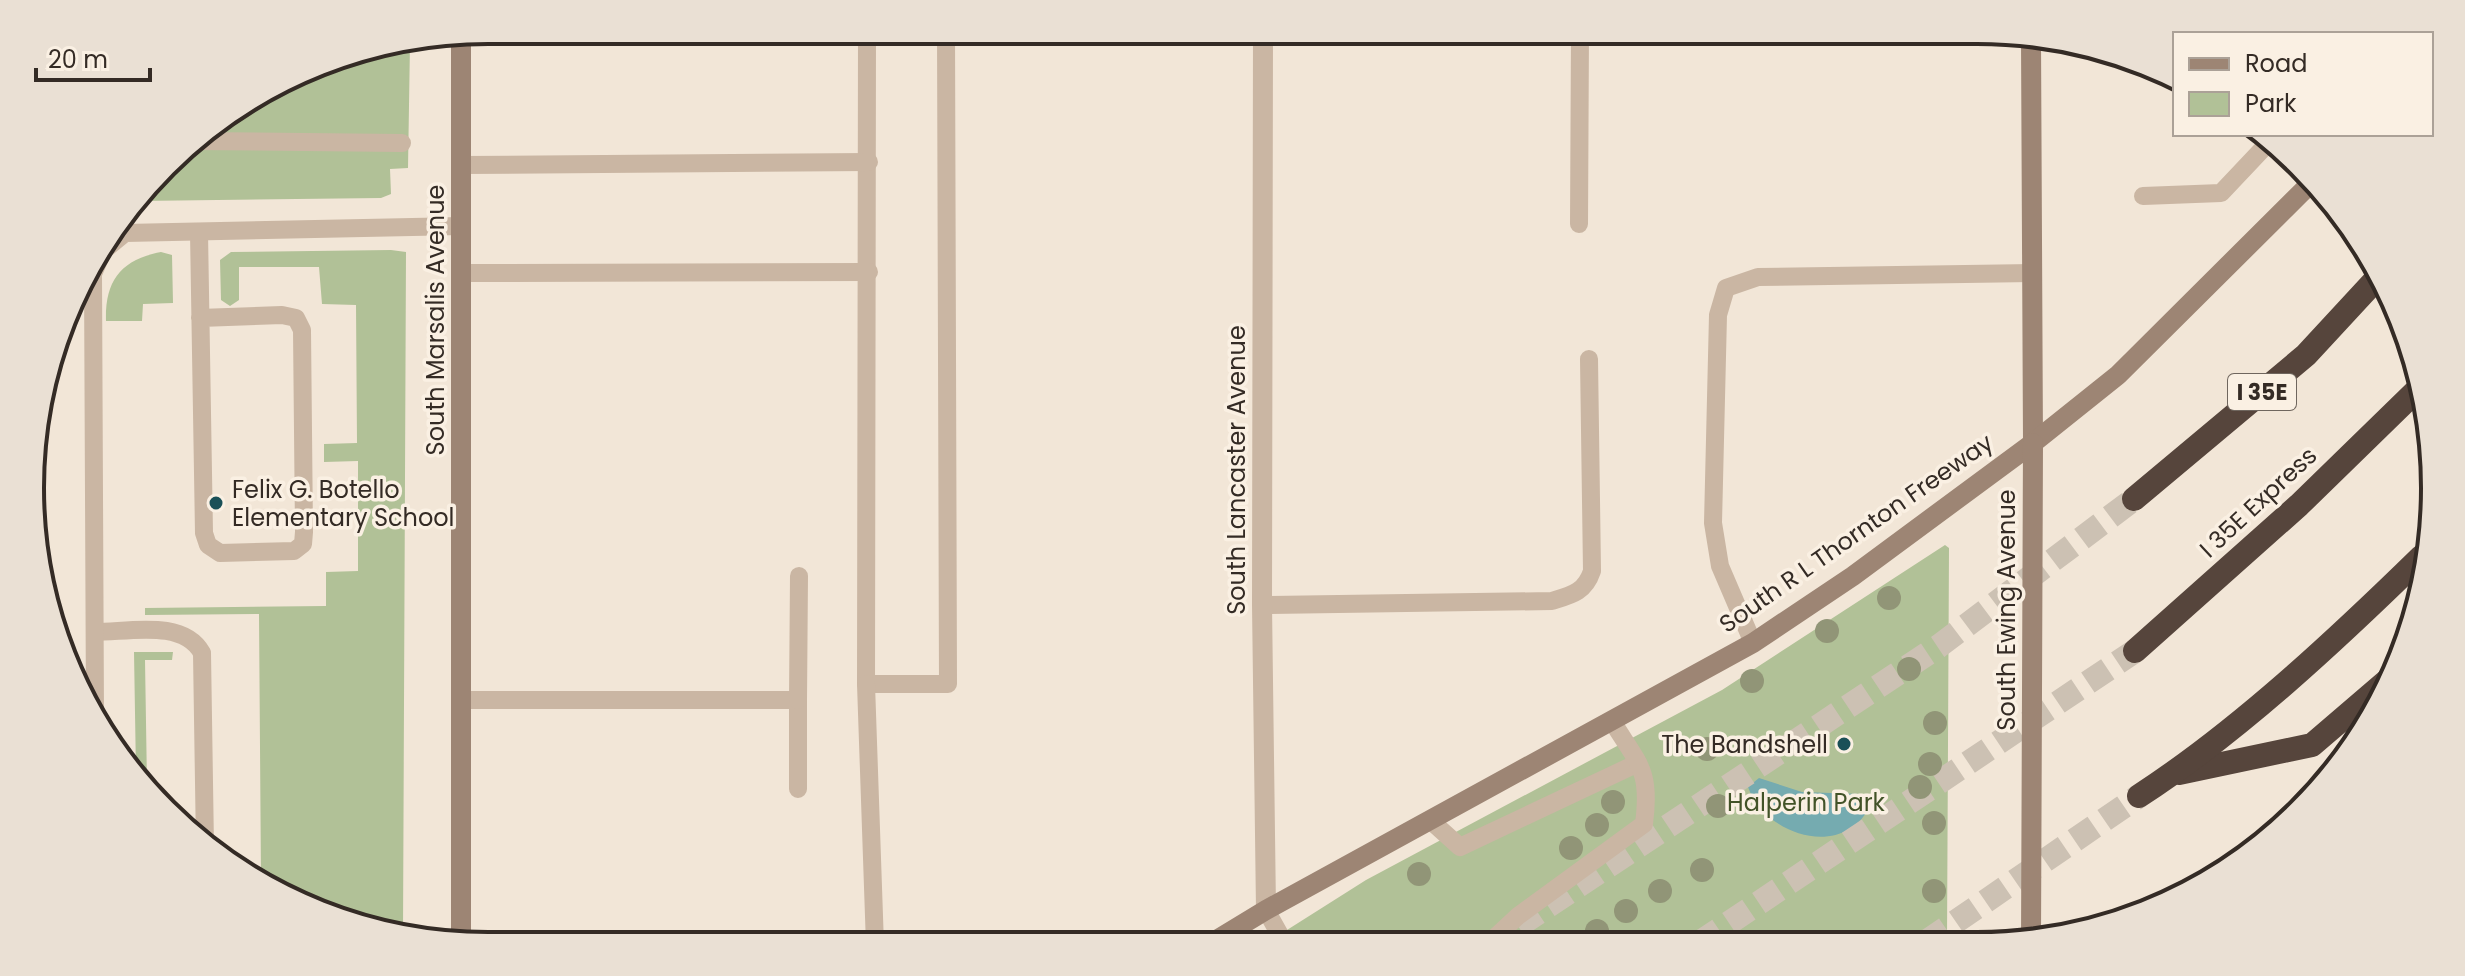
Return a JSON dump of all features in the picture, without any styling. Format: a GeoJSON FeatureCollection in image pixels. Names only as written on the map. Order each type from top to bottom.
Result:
{"type":"FeatureCollection","features":[{"type":"Feature","properties":{"kind":"highway","name":"I 35E"},"geometry":{"type":"LineString","coordinates":[[2134,499],[2306,355],[2371,284]]}},
{"type":"Feature","properties":{"kind":"highway","name":"I 35E Express"},"geometry":{"type":"LineString","coordinates":[[2135,651],[2299,505],[2411,396]]}},
{"type":"Feature","properties":{"kind":"highway"},"geometry":{"type":"LineString","coordinates":[[2139,796],[2172,775],[2344,632],[2414,564]]}},
{"type":"Feature","properties":{"kind":"highway"},"geometry":{"type":"LineString","coordinates":[[2172,775],[2312,745],[2369,696]]}},
{"type":"Feature","properties":{"kind":"street","name":"South Lancaster Avenue"},"geometry":{"type":"LineString","coordinates":[[1263,44],[1262,605],[1266,910]]}},
{"type":"Feature","properties":{"kind":"street","name":"South Marsalis Avenue"},"geometry":{"type":"LineString","coordinates":[[461,45],[461,931]]}},
{"type":"Feature","properties":{"kind":"street","name":"South Ewing Avenue"},"geometry":{"type":"LineString","coordinates":[[2031,48],[2031,928]]}},
{"type":"Feature","properties":{"kind":"street","name":"South R L Thornton Freeway"},"geometry":{"type":"LineString","coordinates":[[1230,932],[1753,643],[1853,576],[2033,443],[2118,375],[2305,189]]}},
{"type":"Feature","properties":{"kind":"lane"},"geometry":{"type":"LineString","coordinates":[[867,44],[866,684],[875,932]]}},
{"type":"Feature","properties":{"kind":"lane"},"geometry":{"type":"LineString","coordinates":[[866,684],[948,684],[946,44]]}},
{"type":"Feature","properties":{"kind":"lane"},"geometry":{"type":"LineString","coordinates":[[1579,224],[1580,44]]}},
{"type":"Feature","properties":{"kind":"lane"},"geometry":{"type":"LineString","coordinates":[[211,141],[402,143]]}},
{"type":"Feature","properties":{"kind":"lane"},"geometry":{"type":"LineString","coordinates":[[2143,196],[2221,193],[2263,149]]}},
{"type":"Feature","properties":{"kind":"lane"},"geometry":{"type":"LineString","coordinates":[[461,165],[869,162]]}},
{"type":"Feature","properties":{"kind":"lane"},"geometry":{"type":"LineString","coordinates":[[125,233],[461,226]]}},
{"type":"Feature","properties":{"kind":"lane"},"geometry":{"type":"LineString","coordinates":[[199,232],[200,318],[204,533],[208,545],[220,553],[294,551],[303,544],[304,532],[302,330],[296,318],[282,315],[200,318]]}},
{"type":"Feature","properties":{"kind":"lane"},"geometry":{"type":"LineString","coordinates":[[461,273],[869,272]]}},
{"type":"Feature","properties":{"kind":"lane"},"geometry":{"type":"LineString","coordinates":[[1753,643],[1720,566],[1713,523],[1718,315],[1726,288],[1758,277],[2033,273]]}},
{"type":"Feature","properties":{"kind":"lane"},"geometry":{"type":"LineString","coordinates":[[93,286],[95,694]]}},
{"type":"Feature","properties":{"kind":"lane"},"geometry":{"type":"LineString","coordinates":[[1262,605],[1552,601],[1578,593],[1588,583],[1592,571],[1589,359]]}},
{"type":"Feature","properties":{"kind":"lane"},"geometry":{"type":"LineString","coordinates":[[798,789],[799,576]]}},
{"type":"Feature","properties":{"kind":"lane"},"geometry":{"type":"LineString","coordinates":[[95,632],[180,632],[194,639],[202,653],[205,830]]}},
{"type":"Feature","properties":{"kind":"lane"},"geometry":{"type":"LineString","coordinates":[[460,700],[798,700]]}},
{"type":"Feature","properties":{"kind":"lane"},"geometry":{"type":"LineString","coordinates":[[1501,932],[1518,916],[1644,824],[1649,789],[1638,763],[1612,721]]}},
{"type":"Feature","properties":{"kind":"lane"},"geometry":{"type":"LineString","coordinates":[[1430,820],[1460,847],[1638,763]]}},
{"type":"Feature","properties":{"kind":"lane"},"geometry":{"type":"LineString","coordinates":[[1266,910],[1278,932]]}},
{"type":"Feature","properties":{"kind":"green space"},"geometry":{"type":"Polygon","coordinates":[[[410,51],[408,168],[390,169],[391,194],[381,198],[149,201],[195,154],[266,103],[345,68],[410,51]]]}},
{"type":"Feature","properties":{"kind":"green space"},"geometry":{"type":"Polygon","coordinates":[[[161,252],[172,255],[173,303],[143,304],[142,321],[106,321],[109,294],[118,274],[135,260],[161,252]]]}},
{"type":"Feature","properties":{"kind":"green space"},"geometry":{"type":"Polygon","coordinates":[[[231,252],[406,252],[403,923],[373,917],[318,898],[261,870],[259,614],[145,615],[145,608],[326,606],[326,572],[358,571],[358,461],[324,462],[324,444],[357,443],[356,305],[322,304],[319,267],[239,267],[239,300],[230,306],[221,300],[220,260],[231,252]]]}},
{"type":"Feature","properties":{"kind":"green space","name":"Halperin Park"},"geometry":{"type":"Polygon","coordinates":[[[1945,545],[1949,548],[1947,932],[1284,932],[1366,880],[1722,690],[1945,545]]]}},
{"type":"Feature","properties":{"kind":"green space"},"geometry":{"type":"Polygon","coordinates":[[[134,652],[173,652],[172,660],[145,660],[147,772],[136,758],[134,652]]]}},
{"type":"Feature","properties":{"kind":"water"},"geometry":{"type":"Polygon","coordinates":[[[1759,778],[1802,792],[1860,794],[1867,797],[1871,804],[1859,822],[1843,832],[1825,837],[1806,835],[1788,829],[1757,804],[1748,787],[1759,778]]]}},
{"type":"Feature","properties":{"kind":"tunnel"},"geometry":{"type":"LineString","coordinates":[[1518,926],[1939,646],[2134,499]]}},
{"type":"Feature","properties":{"kind":"tunnel"},"geometry":{"type":"LineString","coordinates":[[1715,932],[2135,651]]}},
{"type":"Feature","properties":{"kind":"tunnel"},"geometry":{"type":"LineString","coordinates":[[1941,932],[2139,796]]}},
{"type":"Feature","properties":{"kind":"place","name":"Felix G. Botello Elementary School"},"geometry":{"type":"Point","coordinates":[216,503]}},
{"type":"Feature","properties":{"kind":"place","name":"The Bandshell"},"geometry":{"type":"Point","coordinates":[1844,744]}}]}
